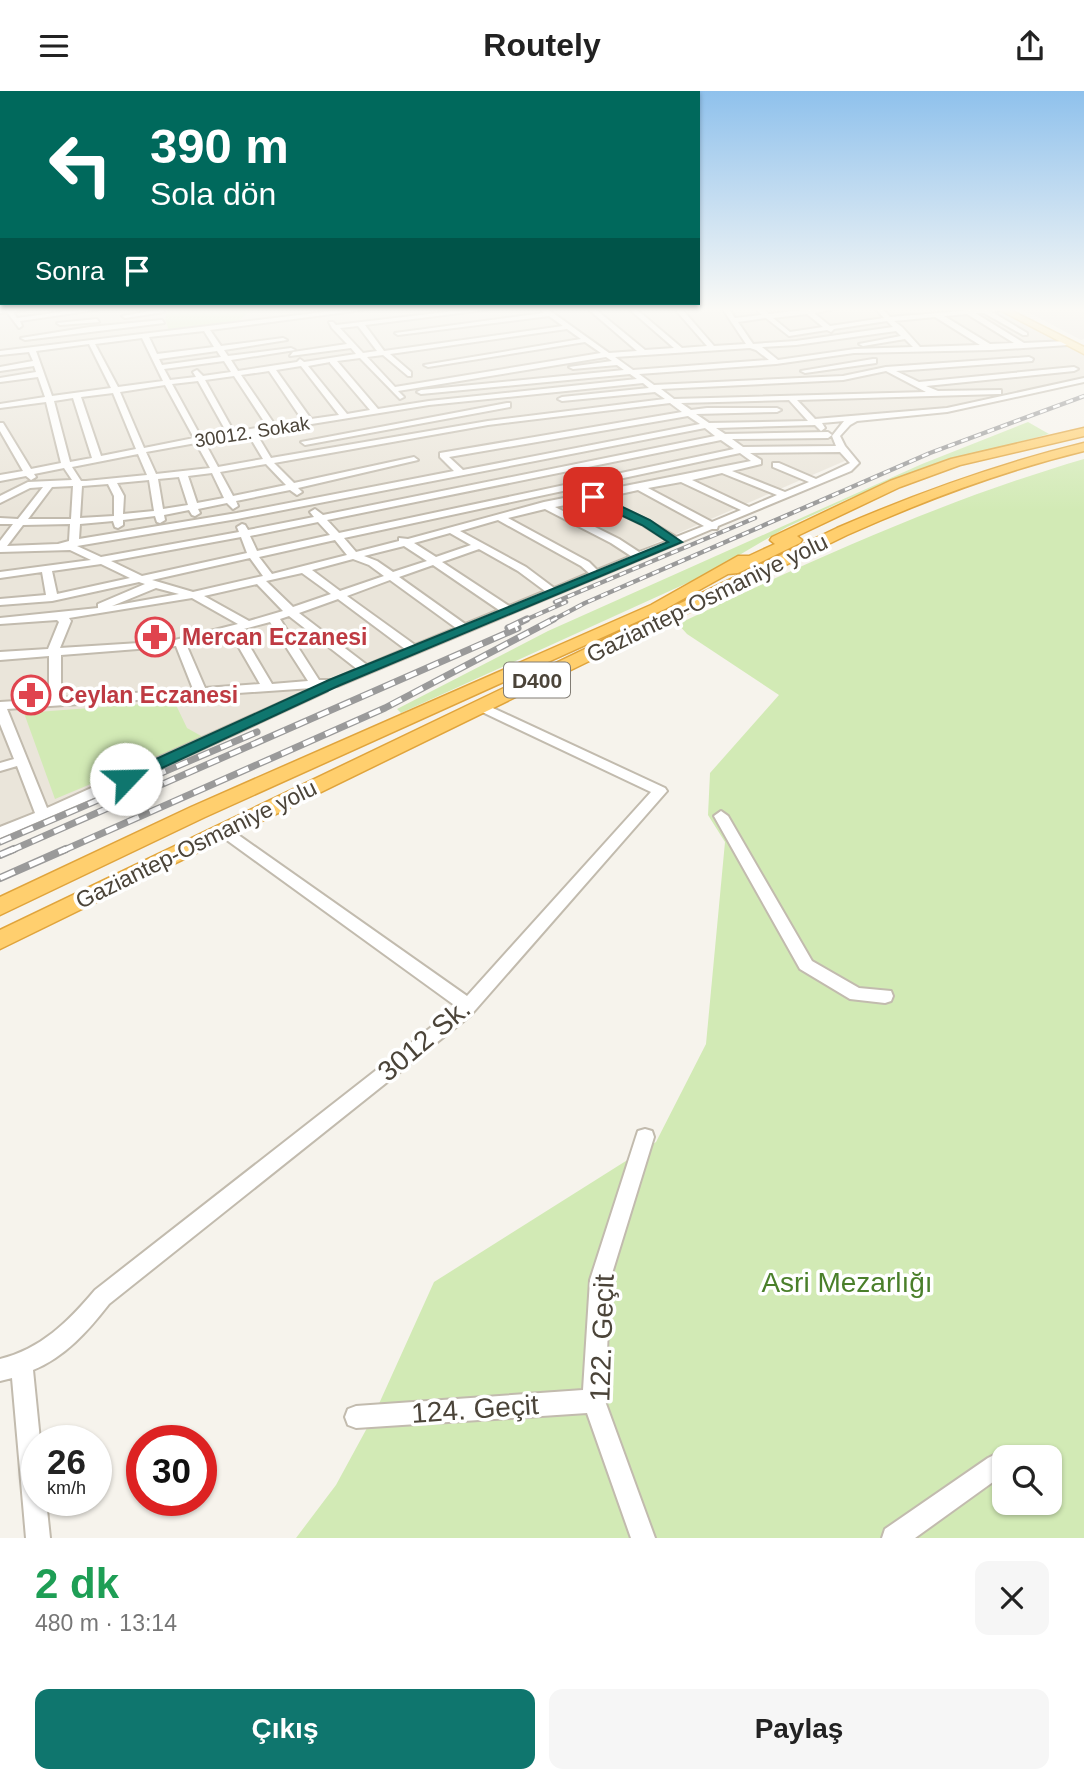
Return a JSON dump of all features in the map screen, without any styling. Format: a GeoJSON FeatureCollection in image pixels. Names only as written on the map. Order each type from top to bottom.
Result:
{"type":"FeatureCollection","features":[{"type":"Feature","properties":{"kind":"highway"},"geometry":{"type":"LineString","coordinates":[[659,606],[777,540],[895,484],[956,462],[1084,432]]}},
{"type":"Feature","properties":{"kind":"highway","name":"Gaziantep-Osmaniye yolu"},"geometry":{"type":"LineString","coordinates":[[0,907],[211,807],[659,606],[765,553],[860,511],[995,462],[1084,440]]}},
{"type":"Feature","properties":{"kind":"highway","name":"Gaziantep-Osmaniye yolu"},"geometry":{"type":"LineString","coordinates":[[0,940],[222,830],[903,506],[1006,467],[1084,447]]}},
{"type":"Feature","properties":{"kind":"highway"},"geometry":{"type":"LineString","coordinates":[[726,589],[825,552],[967,489],[1084,456]]}},
{"type":"Feature","properties":{"kind":"street"},"geometry":{"type":"LineString","coordinates":[[0,380],[31,376]]}},
{"type":"Feature","properties":{"kind":"street"},"geometry":{"type":"LineString","coordinates":[[42,376],[66,464],[78,484],[75,521],[68,544]]}},
{"type":"Feature","properties":{"kind":"street"},"geometry":{"type":"LineString","coordinates":[[107,376],[153,478],[158,513],[169,548]]}},
{"type":"Feature","properties":{"kind":"street"},"geometry":{"type":"LineString","coordinates":[[163,376],[216,470],[265,579],[291,612],[366,670]]}},
{"type":"Feature","properties":{"kind":"street"},"geometry":{"type":"LineString","coordinates":[[199,376],[232,435]]}},
{"type":"Feature","properties":{"kind":"street"},"geometry":{"type":"LineString","coordinates":[[0,406],[226,376]]}},
{"type":"Feature","properties":{"kind":"street"},"geometry":{"type":"LineString","coordinates":[[237,376],[273,429]]}},
{"type":"Feature","properties":{"kind":"street"},"geometry":{"type":"LineString","coordinates":[[276,376],[309,423]]}},
{"type":"Feature","properties":{"kind":"street"},"geometry":{"type":"LineString","coordinates":[[313,376],[345,417]]}},
{"type":"Feature","properties":{"kind":"street"},"geometry":{"type":"LineString","coordinates":[[345,376],[376,412]]}},
{"type":"Feature","properties":{"kind":"street"},"geometry":{"type":"LineString","coordinates":[[381,376],[431,433]]}},
{"type":"Feature","properties":{"kind":"street"},"geometry":{"type":"LineString","coordinates":[[440,376],[444,379]]}},
{"type":"Feature","properties":{"kind":"street"},"geometry":{"type":"LineString","coordinates":[[397,392],[444,379],[472,376]]}},
{"type":"Feature","properties":{"kind":"street"},"geometry":{"type":"LineString","coordinates":[[513,376],[528,393]]}},
{"type":"Feature","properties":{"kind":"street"},"geometry":{"type":"LineString","coordinates":[[397,392],[586,376]]}},
{"type":"Feature","properties":{"kind":"street"},"geometry":{"type":"LineString","coordinates":[[0,621],[61,617],[195,596],[305,570],[545,506],[758,462],[635,376]]}},
{"type":"Feature","properties":{"kind":"street"},"geometry":{"type":"LineString","coordinates":[[678,376],[692,384]]}},
{"type":"Feature","properties":{"kind":"street"},"geometry":{"type":"LineString","coordinates":[[723,376],[731,383]]}},
{"type":"Feature","properties":{"kind":"street"},"geometry":{"type":"LineString","coordinates":[[305,442],[500,406],[692,384],[855,376]]}},
{"type":"Feature","properties":{"kind":"street"},"geometry":{"type":"LineString","coordinates":[[900,376],[936,394]]}},
{"type":"Feature","properties":{"kind":"street"},"geometry":{"type":"LineString","coordinates":[[915,383],[927,376]]}},
{"type":"Feature","properties":{"kind":"street"},"geometry":{"type":"LineString","coordinates":[[869,391],[915,383],[998,376]]}},
{"type":"Feature","properties":{"kind":"street"},"geometry":{"type":"LineString","coordinates":[[0,548],[68,544],[163,530],[705,426],[815,423],[947,410],[1084,380]]}},
{"type":"Feature","properties":{"kind":"street","name":"30012. Sokak"},"geometry":{"type":"LineString","coordinates":[[0,478],[197,440],[408,407],[643,381]]}},
{"type":"Feature","properties":{"kind":"street"},"geometry":{"type":"LineString","coordinates":[[0,521],[75,521],[193,507],[292,487],[340,462],[398,439],[536,413],[565,413],[670,401],[1024,393]]}},
{"type":"Feature","properties":{"kind":"street"},"geometry":{"type":"LineString","coordinates":[[614,394],[626,407]]}},
{"type":"Feature","properties":{"kind":"street"},"geometry":{"type":"LineString","coordinates":[[905,395],[921,411]]}},
{"type":"Feature","properties":{"kind":"street"},"geometry":{"type":"LineString","coordinates":[[77,397],[97,458]]}},
{"type":"Feature","properties":{"kind":"street"},"geometry":{"type":"LineString","coordinates":[[585,397],[594,410],[628,440]]}},
{"type":"Feature","properties":{"kind":"street"},"geometry":{"type":"LineString","coordinates":[[832,398],[857,418]]}},
{"type":"Feature","properties":{"kind":"street"},"geometry":{"type":"LineString","coordinates":[[0,833],[334,683],[595,573],[714,527],[853,466],[855,463],[842,448],[792,399]]}},
{"type":"Feature","properties":{"kind":"street"},"geometry":{"type":"LineString","coordinates":[[558,400],[565,413],[612,460],[630,473]]}},
{"type":"Feature","properties":{"kind":"street"},"geometry":{"type":"LineString","coordinates":[[500,406],[508,420],[556,469]]}},
{"type":"Feature","properties":{"kind":"street"},"geometry":{"type":"LineString","coordinates":[[595,573],[585,564],[476,506],[443,455],[688,413],[777,410]]}},
{"type":"Feature","properties":{"kind":"street"},"geometry":{"type":"LineString","coordinates":[[536,413],[583,465],[601,479]]}},
{"type":"Feature","properties":{"kind":"street"},"geometry":{"type":"LineString","coordinates":[[842,448],[836,436],[840,429],[857,418]]}},
{"type":"Feature","properties":{"kind":"street"},"geometry":{"type":"LineString","coordinates":[[488,423],[505,443],[525,475],[542,491]]}},
{"type":"Feature","properties":{"kind":"street"},"geometry":{"type":"LineString","coordinates":[[0,425],[35,485]]}},
{"type":"Feature","properties":{"kind":"street"},"geometry":{"type":"LineString","coordinates":[[294,426],[314,454]]}},
{"type":"Feature","properties":{"kind":"street"},"geometry":{"type":"LineString","coordinates":[[251,432],[268,461],[354,556],[373,563],[464,629]]}},
{"type":"Feature","properties":{"kind":"street"},"geometry":{"type":"LineString","coordinates":[[0,575],[47,571],[199,543],[721,437],[828,435]]}},
{"type":"Feature","properties":{"kind":"street"},"geometry":{"type":"LineString","coordinates":[[398,439],[446,512]]}},
{"type":"Feature","properties":{"kind":"street"},"geometry":{"type":"LineString","coordinates":[[0,448],[14,445]]}},
{"type":"Feature","properties":{"kind":"street"},"geometry":{"type":"LineString","coordinates":[[476,448],[511,498]]}},
{"type":"Feature","properties":{"kind":"street"},"geometry":{"type":"LineString","coordinates":[[0,602],[52,598],[741,450],[842,448]]}},
{"type":"Feature","properties":{"kind":"street"},"geometry":{"type":"LineString","coordinates":[[0,500],[28,485],[78,484],[183,475],[314,454],[340,462],[414,460]]}},
{"type":"Feature","properties":{"kind":"street"},"geometry":{"type":"LineString","coordinates":[[340,462],[362,490],[371,507],[405,542],[508,611]]}},
{"type":"Feature","properties":{"kind":"street"},"geometry":{"type":"LineString","coordinates":[[381,462],[405,501],[543,582],[553,592]]}},
{"type":"Feature","properties":{"kind":"street"},"geometry":{"type":"LineString","coordinates":[[776,465],[816,482]]}},
{"type":"Feature","properties":{"kind":"street"},"geometry":{"type":"LineString","coordinates":[[724,470],[785,495]]}},
{"type":"Feature","properties":{"kind":"street"},"geometry":{"type":"LineString","coordinates":[[183,475],[197,523],[199,543],[211,563]]}},
{"type":"Feature","properties":{"kind":"street"},"geometry":{"type":"LineString","coordinates":[[683,479],[750,511]]}},
{"type":"Feature","properties":{"kind":"street"},"geometry":{"type":"LineString","coordinates":[[111,481],[119,496],[116,537]]}},
{"type":"Feature","properties":{"kind":"street"},"geometry":{"type":"LineString","coordinates":[[0,548],[49,485]]}},
{"type":"Feature","properties":{"kind":"street"},"geometry":{"type":"LineString","coordinates":[[640,488],[714,527]]}},
{"type":"Feature","properties":{"kind":"street"},"geometry":{"type":"LineString","coordinates":[[528,495],[638,556]]}},
{"type":"Feature","properties":{"kind":"street"},"geometry":{"type":"LineString","coordinates":[[593,497],[646,523],[677,542]]}},
{"type":"Feature","properties":{"kind":"street"},"geometry":{"type":"LineString","coordinates":[[130,535],[134,554]]}},
{"type":"Feature","properties":{"kind":"street"},"geometry":{"type":"LineString","coordinates":[[68,544],[140,578],[195,596],[247,624]]}},
{"type":"Feature","properties":{"kind":"street"},"geometry":{"type":"LineString","coordinates":[[0,656],[180,642],[274,618],[481,545]]}},
{"type":"Feature","properties":{"kind":"street"},"geometry":{"type":"LineString","coordinates":[[305,570],[414,650]]}},
{"type":"Feature","properties":{"kind":"street"},"geometry":{"type":"LineString","coordinates":[[47,571],[52,598]]}},
{"type":"Feature","properties":{"kind":"street"},"geometry":{"type":"LineString","coordinates":[[83,614],[155,584]]}},
{"type":"Feature","properties":{"kind":"street"},"geometry":{"type":"LineString","coordinates":[[55,702],[53,653],[65,621],[61,617]]}},
{"type":"Feature","properties":{"kind":"street"},"geometry":{"type":"LineString","coordinates":[[274,618],[317,686]]}},
{"type":"Feature","properties":{"kind":"street"},"geometry":{"type":"LineString","coordinates":[[233,628],[268,687]]}},
{"type":"Feature","properties":{"kind":"street"},"geometry":{"type":"LineString","coordinates":[[180,642],[200,691]]}},
{"type":"Feature","properties":{"kind":"street"},"geometry":{"type":"LineString","coordinates":[[43,815],[0,707],[334,683]]}},
{"type":"Feature","properties":{"kind":"street","name":"3012 Sk."},"geometry":{"type":"LineString","coordinates":[[11,1368],[55,1347],[88,1315],[102,1297],[468,1006],[660,791],[482,706]]}},
{"type":"Feature","properties":{"kind":"street"},"geometry":{"type":"LineString","coordinates":[[0,767],[21,761]]}},
{"type":"Feature","properties":{"kind":"street"},"geometry":{"type":"LineString","coordinates":[[721,816],[806,965],[856,994],[885,996]]}},
{"type":"Feature","properties":{"kind":"street"},"geometry":{"type":"LineString","coordinates":[[222,830],[468,1006]]}},
{"type":"Feature","properties":{"kind":"street","name":"122. Geçit"},"geometry":{"type":"LineString","coordinates":[[643,1538],[594,1401],[600,1280],[645,1137]]}},
{"type":"Feature","properties":{"kind":"street"},"geometry":{"type":"LineString","coordinates":[[11,1368],[38,1538]]}},
{"type":"Feature","properties":{"kind":"street","name":"124. Geçit"},"geometry":{"type":"LineString","coordinates":[[356,1417],[594,1401]]}},
{"type":"Feature","properties":{"kind":"street"},"geometry":{"type":"LineString","coordinates":[[894,1538],[992,1469]]}},
{"type":"Feature","properties":{"kind":"shaded area"},"geometry":{"type":"Polygon","coordinates":[[[0,376],[1084,376],[1084,380],[982,404],[819,423],[847,460],[0,827],[0,376]]]}},
{"type":"Feature","properties":{"kind":"green space"},"geometry":{"type":"Polygon","coordinates":[[[1028,422],[1049,434],[950,461],[850,498],[787,527],[707,574],[401,713],[397,709],[548,631],[922,464],[1028,422]]]}},
{"type":"Feature","properties":{"kind":"green space","name":"Asri Mezarlığı"},"geometry":{"type":"Polygon","coordinates":[[[1084,459],[1084,1538],[296,1538],[336,1485],[373,1417],[434,1282],[656,1142],[706,1044],[725,842],[708,815],[710,773],[779,695],[687,634],[678,624],[878,533],[980,493],[1084,459]]]}},
{"type":"Feature","properties":{"kind":"green space"},"geometry":{"type":"Polygon","coordinates":[[[169,702],[176,705],[187,728],[203,737],[55,799],[24,713],[169,702]]]}},
{"type":"Feature","properties":{"kind":"railway"},"geometry":{"type":"LineString","coordinates":[[551,621],[585,603],[930,453],[1084,396]]}},
{"type":"Feature","properties":{"kind":"railway"},"geometry":{"type":"LineString","coordinates":[[555,602],[755,518]]}},
{"type":"Feature","properties":{"kind":"railway"},"geometry":{"type":"LineString","coordinates":[[523,621],[566,602]]}},
{"type":"Feature","properties":{"kind":"railway"},"geometry":{"type":"LineString","coordinates":[[508,628],[527,619]]}},
{"type":"Feature","properties":{"kind":"railway"},"geometry":{"type":"LineString","coordinates":[[62,851],[385,708],[554,619]]}},
{"type":"Feature","properties":{"kind":"railway"},"geometry":{"type":"LineString","coordinates":[[10,851],[518,628]]}},
{"type":"Feature","properties":{"kind":"railway"},"geometry":{"type":"LineString","coordinates":[[0,842],[257,732]]}},
{"type":"Feature","properties":{"kind":"railway"},"geometry":{"type":"LineString","coordinates":[[0,855],[14,849]]}},
{"type":"Feature","properties":{"kind":"railway"},"geometry":{"type":"LineString","coordinates":[[0,878],[66,849]]}},
{"type":"Feature","properties":{"kind":"place","name":"Mercan Eczanesi"},"geometry":{"type":"Point","coordinates":[155,637]}},
{"type":"Feature","properties":{"kind":"place","name":"Ceylan Eczanesi"},"geometry":{"type":"Point","coordinates":[31,695]}},
{"type":"Feature","properties":{"kind":"route"},"geometry":{"type":"LineString","coordinates":[[126,779],[334,683],[595,573],[677,542],[646,523],[593,497]]}}]}
